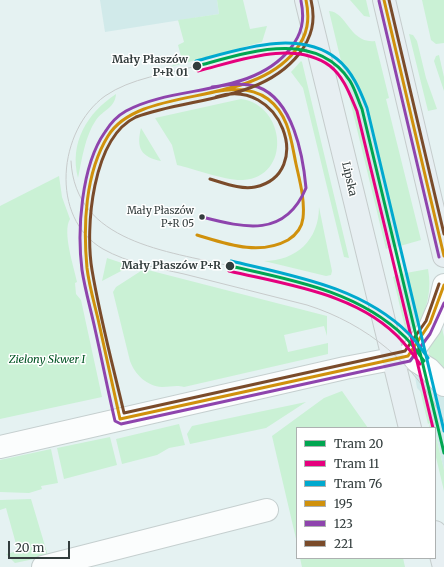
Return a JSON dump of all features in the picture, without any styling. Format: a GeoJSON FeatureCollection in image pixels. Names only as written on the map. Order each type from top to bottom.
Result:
{"type":"FeatureCollection","features":[{"type":"Feature","properties":{"kind":"main road","name":"Lipska"},"geometry":{"type":"LineString","coordinates":[[306,0],[400,357],[410,427]]}},
{"type":"Feature","properties":{"kind":"main road"},"geometry":{"type":"LineString","coordinates":[[384,0],[444,256]]}},
{"type":"Feature","properties":{"kind":"main road"},"geometry":{"type":"LineString","coordinates":[[436,536],[444,567]]}},
{"type":"Feature","properties":{"kind":"street"},"geometry":{"type":"LineString","coordinates":[[0,447],[400,357],[418,344],[430,327],[439,306],[444,285]]}},
{"type":"Feature","properties":{"kind":"street"},"geometry":{"type":"LineString","coordinates":[[400,357],[429,369],[444,385]]}},
{"type":"Feature","properties":{"kind":"street"},"geometry":{"type":"LineString","coordinates":[[43,567],[268,510]]}},
{"type":"Feature","properties":{"kind":"shaded area"},"geometry":{"type":"Polygon","coordinates":[[[100,0],[217,0],[219,14],[105,32],[100,0]]]}},
{"type":"Feature","properties":{"kind":"shaded area"},"geometry":{"type":"Polygon","coordinates":[[[342,65],[356,83],[362,95],[400,246],[388,248],[357,111],[347,88],[342,65]]]}},
{"type":"Feature","properties":{"kind":"shaded area"},"geometry":{"type":"Polygon","coordinates":[[[406,273],[419,326],[408,332],[395,276],[406,273]]]}},
{"type":"Feature","properties":{"kind":"shaded area"},"geometry":{"type":"Polygon","coordinates":[[[414,371],[423,376],[444,395],[444,470],[436,436],[436,427],[434,427],[427,398],[417,388],[414,371]]]}},
{"type":"Feature","properties":{"kind":"green space"},"geometry":{"type":"Polygon","coordinates":[[[217,0],[243,0],[250,29],[267,26],[262,42],[170,67],[182,60],[178,45],[184,42],[178,20],[219,14],[217,0]]]}},
{"type":"Feature","properties":{"kind":"green space"},"geometry":{"type":"Polygon","coordinates":[[[350,0],[366,0],[370,17],[364,16],[350,0]]]}},
{"type":"Feature","properties":{"kind":"green space"},"geometry":{"type":"Polygon","coordinates":[[[422,0],[444,0],[444,43],[436,44],[431,40],[422,0]]]}},
{"type":"Feature","properties":{"kind":"green space"},"geometry":{"type":"Polygon","coordinates":[[[329,11],[340,17],[360,38],[367,41],[375,41],[389,98],[386,99],[421,240],[400,246],[367,110],[356,83],[342,65],[329,11]]]}},
{"type":"Feature","properties":{"kind":"green space"},"geometry":{"type":"Polygon","coordinates":[[[409,34],[413,35],[417,41],[426,78],[437,109],[428,111],[409,34]]]}},
{"type":"Feature","properties":{"kind":"green space"},"geometry":{"type":"Polygon","coordinates":[[[439,55],[444,77],[444,91],[434,61],[436,56],[439,55]]]}},
{"type":"Feature","properties":{"kind":"green space"},"geometry":{"type":"Polygon","coordinates":[[[301,61],[349,258],[344,257],[303,88],[291,72],[301,61]]]}},
{"type":"Feature","properties":{"kind":"green space"},"geometry":{"type":"Polygon","coordinates":[[[347,88],[357,111],[388,248],[386,249],[347,88]]]}},
{"type":"Feature","properties":{"kind":"green space"},"geometry":{"type":"Polygon","coordinates":[[[116,94],[111,106],[96,120],[92,126],[84,148],[78,178],[76,153],[78,141],[89,120],[97,110],[116,94]]]}},
{"type":"Feature","properties":{"kind":"green space"},"geometry":{"type":"Polygon","coordinates":[[[241,99],[256,104],[267,114],[274,126],[277,141],[276,155],[270,167],[259,176],[236,180],[219,177],[177,165],[172,145],[155,118],[241,99]]]}},
{"type":"Feature","properties":{"kind":"green space"},"geometry":{"type":"Polygon","coordinates":[[[141,128],[161,161],[149,157],[142,150],[139,141],[141,128]]]}},
{"type":"Feature","properties":{"kind":"green space","name":"Zielony Skwer I"},"geometry":{"type":"Polygon","coordinates":[[[59,176],[62,197],[70,219],[67,232],[71,259],[77,282],[75,283],[76,294],[81,300],[102,397],[0,419],[0,206],[59,176]]]}},
{"type":"Feature","properties":{"kind":"green space"},"geometry":{"type":"Polygon","coordinates":[[[319,207],[332,271],[331,275],[326,276],[264,261],[286,257],[295,253],[304,246],[310,239],[315,229],[319,207]]]}},
{"type":"Feature","properties":{"kind":"green space"},"geometry":{"type":"Polygon","coordinates":[[[107,258],[128,265],[125,269],[102,281],[107,258]]]}},
{"type":"Feature","properties":{"kind":"green space"},"geometry":{"type":"Polygon","coordinates":[[[144,269],[327,316],[327,336],[324,326],[284,335],[288,352],[328,343],[328,354],[184,387],[162,387],[151,384],[142,379],[132,366],[113,292],[116,287],[144,269]]]}},
{"type":"Feature","properties":{"kind":"green space"},"geometry":{"type":"Polygon","coordinates":[[[428,269],[428,298],[419,326],[406,273],[428,269]]]}},
{"type":"Feature","properties":{"kind":"green space"},"geometry":{"type":"Polygon","coordinates":[[[395,276],[408,332],[406,332],[393,277],[395,276]]]}},
{"type":"Feature","properties":{"kind":"green space"},"geometry":{"type":"Polygon","coordinates":[[[442,328],[444,337],[444,371],[431,361],[428,349],[442,328]]]}},
{"type":"Feature","properties":{"kind":"green space"},"geometry":{"type":"Polygon","coordinates":[[[420,390],[427,398],[434,427],[429,427],[430,423],[428,424],[420,390]]]}},
{"type":"Feature","properties":{"kind":"green space"},"geometry":{"type":"Polygon","coordinates":[[[342,391],[367,427],[296,427],[296,539],[272,436],[324,398],[342,391]]]}},
{"type":"Feature","properties":{"kind":"green space"},"geometry":{"type":"Polygon","coordinates":[[[306,402],[266,428],[190,444],[187,434],[192,426],[306,402]]]}},
{"type":"Feature","properties":{"kind":"green space"},"geometry":{"type":"Polygon","coordinates":[[[179,424],[185,445],[169,448],[157,455],[122,464],[116,439],[179,424]]]}},
{"type":"Feature","properties":{"kind":"green space"},"geometry":{"type":"Polygon","coordinates":[[[436,436],[444,470],[444,491],[436,457],[436,436]]]}},
{"type":"Feature","properties":{"kind":"green space"},"geometry":{"type":"Polygon","coordinates":[[[110,437],[117,465],[64,479],[57,448],[110,437]]]}},
{"type":"Feature","properties":{"kind":"green space"},"geometry":{"type":"Polygon","coordinates":[[[51,449],[58,483],[41,486],[42,489],[29,493],[0,492],[0,460],[51,449]]]}},
{"type":"Feature","properties":{"kind":"green space"},"geometry":{"type":"Polygon","coordinates":[[[31,499],[48,556],[15,563],[6,554],[18,551],[6,508],[0,510],[0,500],[31,499]]]}},
{"type":"Feature","properties":{"kind":"green space"},"geometry":{"type":"Polygon","coordinates":[[[300,559],[403,559],[405,567],[302,567],[300,559]]]}},
{"type":"Feature","properties":{"kind":"tram line","name":"76"},"geometry":{"type":"LineString","coordinates":[[196,61],[249,47],[286,43],[304,45],[321,50],[337,59],[347,69],[367,108],[444,431]]}},
{"type":"Feature","properties":{"kind":"tram line","name":"20"},"geometry":{"type":"LineString","coordinates":[[197,66],[258,51],[279,49],[299,50],[318,54],[335,65],[350,81],[362,109],[444,453]]}},
{"type":"Feature","properties":{"kind":"tram line","name":"11"},"geometry":{"type":"LineString","coordinates":[[198,71],[265,55],[283,53],[299,54],[315,58],[330,66],[343,81],[357,111],[433,427]]}},
{"type":"Feature","properties":{"kind":"tram line"},"geometry":{"type":"LineString","coordinates":[[197,66],[149,77],[126,85],[105,96],[89,111],[77,130],[69,151],[66,174],[68,196],[74,217],[86,235],[103,249],[122,258],[307,305],[350,323],[388,349],[404,364],[433,400],[444,421]]}},
{"type":"Feature","properties":{"kind":"tram line"},"geometry":{"type":"LineString","coordinates":[[71,161],[76,188],[89,210],[107,226],[129,239],[154,248],[230,266]]}},
{"type":"Feature","properties":{"kind":"tram line","name":"76"},"geometry":{"type":"LineString","coordinates":[[231,261],[303,278],[349,294],[390,318],[412,337],[428,358]]}},
{"type":"Feature","properties":{"kind":"tram line","name":"20"},"geometry":{"type":"LineString","coordinates":[[230,266],[300,282],[345,298],[367,308],[387,321],[405,337],[424,361]]}},
{"type":"Feature","properties":{"kind":"tram line","name":"11"},"geometry":{"type":"LineString","coordinates":[[229,271],[299,287],[345,302],[386,326],[403,342],[420,364]]}},
{"type":"Feature","properties":{"kind":"transit line","name":"195"},"geometry":{"type":"LineString","coordinates":[[306,0],[308,20],[303,39],[295,51],[275,69],[251,81],[224,90],[144,109],[123,120],[108,136],[100,151],[94,166],[87,200],[85,235],[87,268],[120,419],[408,356],[430,323],[444,285]]}},
{"type":"Feature","properties":{"kind":"transit line","name":"221"},"geometry":{"type":"LineString","coordinates":[[311,0],[313,22],[310,35],[299,54],[283,70],[265,81],[245,90],[136,117],[121,128],[110,144],[101,164],[95,186],[91,209],[90,252],[99,306],[124,413],[405,351],[426,321],[439,284]]}},
{"type":"Feature","properties":{"kind":"transit line","name":"195"},"geometry":{"type":"LineString","coordinates":[[384,0],[444,256]]}},
{"type":"Feature","properties":{"kind":"transit line","name":"221"},"geometry":{"type":"LineString","coordinates":[[389,0],[444,234]]}},
{"type":"Feature","properties":{"kind":"transit line","name":"123"},"geometry":{"type":"LineString","coordinates":[[301,1],[303,14],[300,32],[290,49],[274,64],[255,75],[234,83],[167,97],[126,111],[111,123],[97,146],[86,180],[83,199],[80,237],[82,270],[115,421],[121,424],[410,361],[430,334],[444,303]]}},
{"type":"Feature","properties":{"kind":"transit line","name":"123"},"geometry":{"type":"LineString","coordinates":[[379,1],[439,257]]}},
{"type":"Feature","properties":{"kind":"transit line","name":"123"},"geometry":{"type":"LineString","coordinates":[[202,217],[248,226],[275,222],[287,215],[297,204],[306,188],[299,145],[288,116],[280,104],[270,94],[252,85],[235,84],[212,87]]}},
{"type":"Feature","properties":{"kind":"transit line","name":"195"},"geometry":{"type":"LineString","coordinates":[[197,235],[231,245],[254,248],[266,247],[277,245],[291,238],[300,228],[303,218],[302,191],[288,128],[281,113],[268,99],[249,90],[235,89],[213,92]]}},
{"type":"Feature","properties":{"kind":"transit line","name":"221"},"geometry":{"type":"LineString","coordinates":[[210,179],[238,187],[255,187],[274,178],[284,164],[287,147],[283,129],[273,112],[258,100],[239,94],[216,97]]}},
{"type":"Feature","properties":{"kind":"place","name":"Mały Płaszów P+R 01"},"geometry":{"type":"Point","coordinates":[197,66]}},
{"type":"Feature","properties":{"kind":"place","name":"Mały Płaszów P+R 05"},"geometry":{"type":"Point","coordinates":[202,217]}},
{"type":"Feature","properties":{"kind":"place","name":"Mały Płaszów P+R"},"geometry":{"type":"Point","coordinates":[230,266]}}]}
